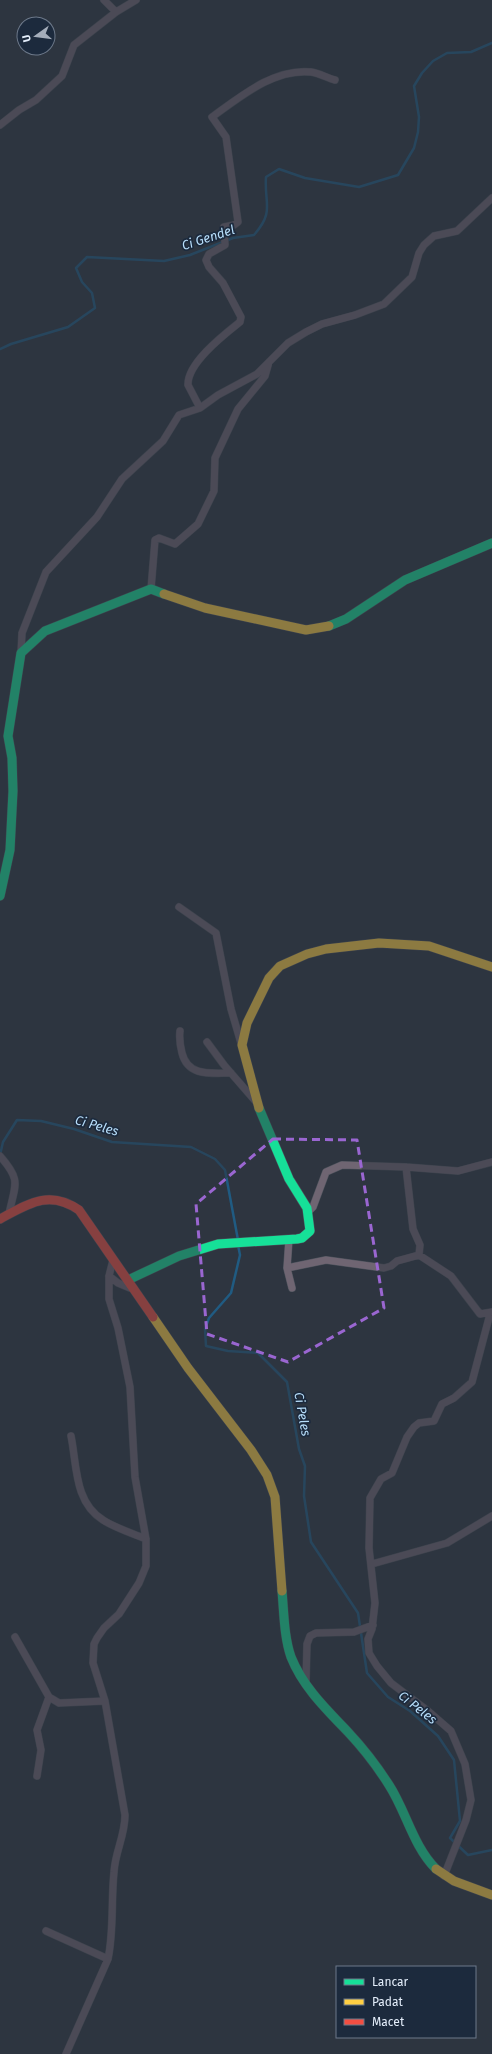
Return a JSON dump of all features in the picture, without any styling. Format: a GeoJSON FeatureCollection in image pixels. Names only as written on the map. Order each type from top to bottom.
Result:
{"type":"FeatureCollection","features":[{"type":"Feature","properties":{"kind":"main road"},"geometry":{"type":"LineString","coordinates":[[0,896],[10,850],[13,791],[12,758],[8,736],[18,664],[21,653],[40,635],[50,628],[151,589],[205,608],[306,630],[320,631],[331,627],[374,601],[403,580],[492,543]]}},
{"type":"Feature","properties":{"kind":"main road"},"geometry":{"type":"LineString","coordinates":[[128,1280],[179,1256],[218,1244],[302,1238],[310,1231],[308,1212],[303,1199],[289,1179],[258,1105],[250,1069],[242,1045],[247,1023],[269,978],[280,966],[307,954],[326,949],[379,943],[429,946],[492,967]]}},
{"type":"Feature","properties":{"kind":"main road"},"geometry":{"type":"LineString","coordinates":[[0,1218],[32,1202],[41,1200],[65,1201],[78,1210],[188,1368],[252,1450],[269,1480],[276,1507],[278,1554],[287,1642],[293,1665],[305,1685],[381,1773],[406,1815],[422,1852],[428,1861],[444,1876],[492,1895]]}},
{"type":"Feature","properties":{"kind":"street"},"geometry":{"type":"LineString","coordinates":[[104,0],[116,12]]}},
{"type":"Feature","properties":{"kind":"street"},"geometry":{"type":"LineString","coordinates":[[0,125],[19,110],[36,100],[62,76],[74,45],[116,12],[136,0]]}},
{"type":"Feature","properties":{"kind":"street"},"geometry":{"type":"LineString","coordinates":[[200,408],[188,385],[193,369],[219,339],[240,322],[239,312],[227,293],[223,282],[209,267],[206,260],[208,254],[222,247],[224,240],[224,227],[234,225],[238,222],[226,138],[212,117],[252,89],[269,80],[291,74],[311,72],[335,80]]}},
{"type":"Feature","properties":{"kind":"street"},"geometry":{"type":"LineString","coordinates":[[21,653],[22,633],[46,572],[97,517],[122,479],[163,441],[179,415],[200,408],[218,395],[257,374],[288,343],[306,332],[322,324],[355,315],[384,304],[412,277],[419,253],[424,245],[434,236],[457,231],[492,198]]}},
{"type":"Feature","properties":{"kind":"street"},"geometry":{"type":"LineString","coordinates":[[151,589],[155,540],[160,538],[175,544],[198,524],[214,491],[215,458],[238,409],[265,376],[269,362]]}},
{"type":"Feature","properties":{"kind":"street"},"geometry":{"type":"LineString","coordinates":[[179,907],[216,933],[231,1009],[242,1045]]}},
{"type":"Feature","properties":{"kind":"street"},"geometry":{"type":"LineString","coordinates":[[180,1031],[178,1040],[183,1059],[193,1070],[201,1073],[231,1073]]}},
{"type":"Feature","properties":{"kind":"street"},"geometry":{"type":"LineString","coordinates":[[207,1042],[258,1105]]}},
{"type":"Feature","properties":{"kind":"street"},"geometry":{"type":"LineString","coordinates":[[0,1156],[14,1173],[16,1182],[9,1214]]}},
{"type":"Feature","properties":{"kind":"street"},"geometry":{"type":"LineString","coordinates":[[308,1212],[313,1207],[326,1172],[342,1165],[406,1167],[458,1171],[492,1162]]}},
{"type":"Feature","properties":{"kind":"street"},"geometry":{"type":"LineString","coordinates":[[406,1167],[413,1229],[420,1244],[419,1256]]}},
{"type":"Feature","properties":{"kind":"street"},"geometry":{"type":"LineString","coordinates":[[289,1239],[287,1268],[292,1288]]}},
{"type":"Feature","properties":{"kind":"street"},"geometry":{"type":"LineString","coordinates":[[287,1268],[326,1260],[384,1268],[391,1266],[397,1260],[419,1256],[452,1276],[480,1314],[491,1313],[471,1384],[454,1398],[442,1404],[434,1421],[431,1423],[419,1423],[414,1427],[407,1437],[392,1473],[381,1480],[370,1498],[369,1548],[372,1564],[375,1603],[373,1625],[368,1639],[369,1653],[377,1666],[391,1683],[428,1711],[451,1731],[465,1764],[471,1800],[459,1838],[444,1876]]}},
{"type":"Feature","properties":{"kind":"street"},"geometry":{"type":"LineString","coordinates":[[66,2054],[108,1959],[111,1945],[116,1852],[125,1830],[125,1815],[105,1701],[93,1663],[94,1644],[104,1628],[116,1618],[139,1583],[146,1566],[146,1539],[135,1476],[130,1387],[118,1328],[109,1299],[109,1276],[113,1259]]}},
{"type":"Feature","properties":{"kind":"street"},"geometry":{"type":"LineString","coordinates":[[109,1276],[118,1283],[134,1289]]}},
{"type":"Feature","properties":{"kind":"street"},"geometry":{"type":"LineString","coordinates":[[71,1436],[79,1486],[85,1503],[102,1520],[146,1539]]}},
{"type":"Feature","properties":{"kind":"street"},"geometry":{"type":"LineString","coordinates":[[372,1564],[447,1543],[492,1516]]}},
{"type":"Feature","properties":{"kind":"street"},"geometry":{"type":"LineString","coordinates":[[305,1685],[307,1644],[310,1636],[316,1633],[357,1632],[373,1625]]}},
{"type":"Feature","properties":{"kind":"street"},"geometry":{"type":"LineString","coordinates":[[15,1638],[49,1697],[59,1703],[105,1701]]}},
{"type":"Feature","properties":{"kind":"street"},"geometry":{"type":"LineString","coordinates":[[37,1776],[41,1750],[37,1730],[49,1697]]}},
{"type":"Feature","properties":{"kind":"street"},"geometry":{"type":"LineString","coordinates":[[46,1931],[108,1959]]}},
{"type":"Feature","properties":{"kind":"highlighted area"},"geometry":{"type":"Polygon","coordinates":[[[273,1139],[357,1140],[384,1308],[288,1362],[207,1334],[196,1204],[273,1139]]]}},
{"type":"Feature","properties":{"kind":"waterway","name":"Ci Gendel"},"geometry":{"type":"LineString","coordinates":[[0,349],[11,344],[68,327],[95,308],[92,293],[82,282],[76,268],[87,257],[164,261],[190,255],[233,238],[254,235],[264,220],[266,213],[266,177],[279,169],[305,178],[359,187],[398,175],[414,148],[418,132],[419,117],[414,86],[422,73],[433,61],[447,53],[471,52],[492,43]]}},
{"type":"Feature","properties":{"kind":"waterway","name":"Ci Peles"},"geometry":{"type":"LineString","coordinates":[[0,1155],[3,1142],[17,1120],[41,1121],[74,1129],[112,1142],[191,1147],[215,1159],[225,1170],[238,1240]]}},
{"type":"Feature","properties":{"kind":"waterway","name":"Ci Peles"},"geometry":{"type":"LineString","coordinates":[[238,1245],[240,1255],[231,1293],[209,1318],[205,1329],[206,1346],[228,1351],[258,1353],[287,1382],[299,1449],[305,1466],[304,1496],[311,1542],[358,1613],[367,1673],[388,1697],[410,1711],[438,1736],[454,1760],[460,1821],[450,1838],[468,1855],[492,1850]]}},
{"type":"Feature","properties":{"kind":"traffic: fast"},"geometry":{"type":"LineString","coordinates":[[329,626],[346,619],[405,580],[492,543]]}},
{"type":"Feature","properties":{"kind":"traffic: fast"},"geometry":{"type":"LineString","coordinates":[[0,896],[10,850],[13,791],[12,758],[8,736],[21,653],[45,631],[151,589],[164,594]]}},
{"type":"Feature","properties":{"kind":"traffic: fast"},"geometry":{"type":"LineString","coordinates":[[128,1280],[179,1256],[218,1244],[297,1239],[302,1238],[310,1231],[307,1208],[289,1179],[259,1108]]}},
{"type":"Feature","properties":{"kind":"traffic: fast"},"geometry":{"type":"LineString","coordinates":[[282,1591],[287,1641],[291,1657],[296,1668],[323,1706],[359,1744],[380,1771],[395,1795],[421,1850],[436,1869]]}},
{"type":"Feature","properties":{"kind":"traffic: slow"},"geometry":{"type":"LineString","coordinates":[[164,594],[205,608],[306,630],[329,626]]}},
{"type":"Feature","properties":{"kind":"traffic: slow"},"geometry":{"type":"LineString","coordinates":[[259,1108],[242,1045],[247,1023],[269,978],[280,966],[307,954],[326,949],[379,943],[429,946],[492,967]]}},
{"type":"Feature","properties":{"kind":"traffic: slow"},"geometry":{"type":"LineString","coordinates":[[153,1317],[188,1368],[251,1450],[267,1475],[275,1497],[282,1591]]}},
{"type":"Feature","properties":{"kind":"traffic: slow"},"geometry":{"type":"LineString","coordinates":[[436,1869],[454,1881],[492,1895]]}},
{"type":"Feature","properties":{"kind":"traffic: jam"},"geometry":{"type":"LineString","coordinates":[[0,1219],[20,1208],[39,1201],[58,1200],[79,1210],[153,1317]]}}]}
